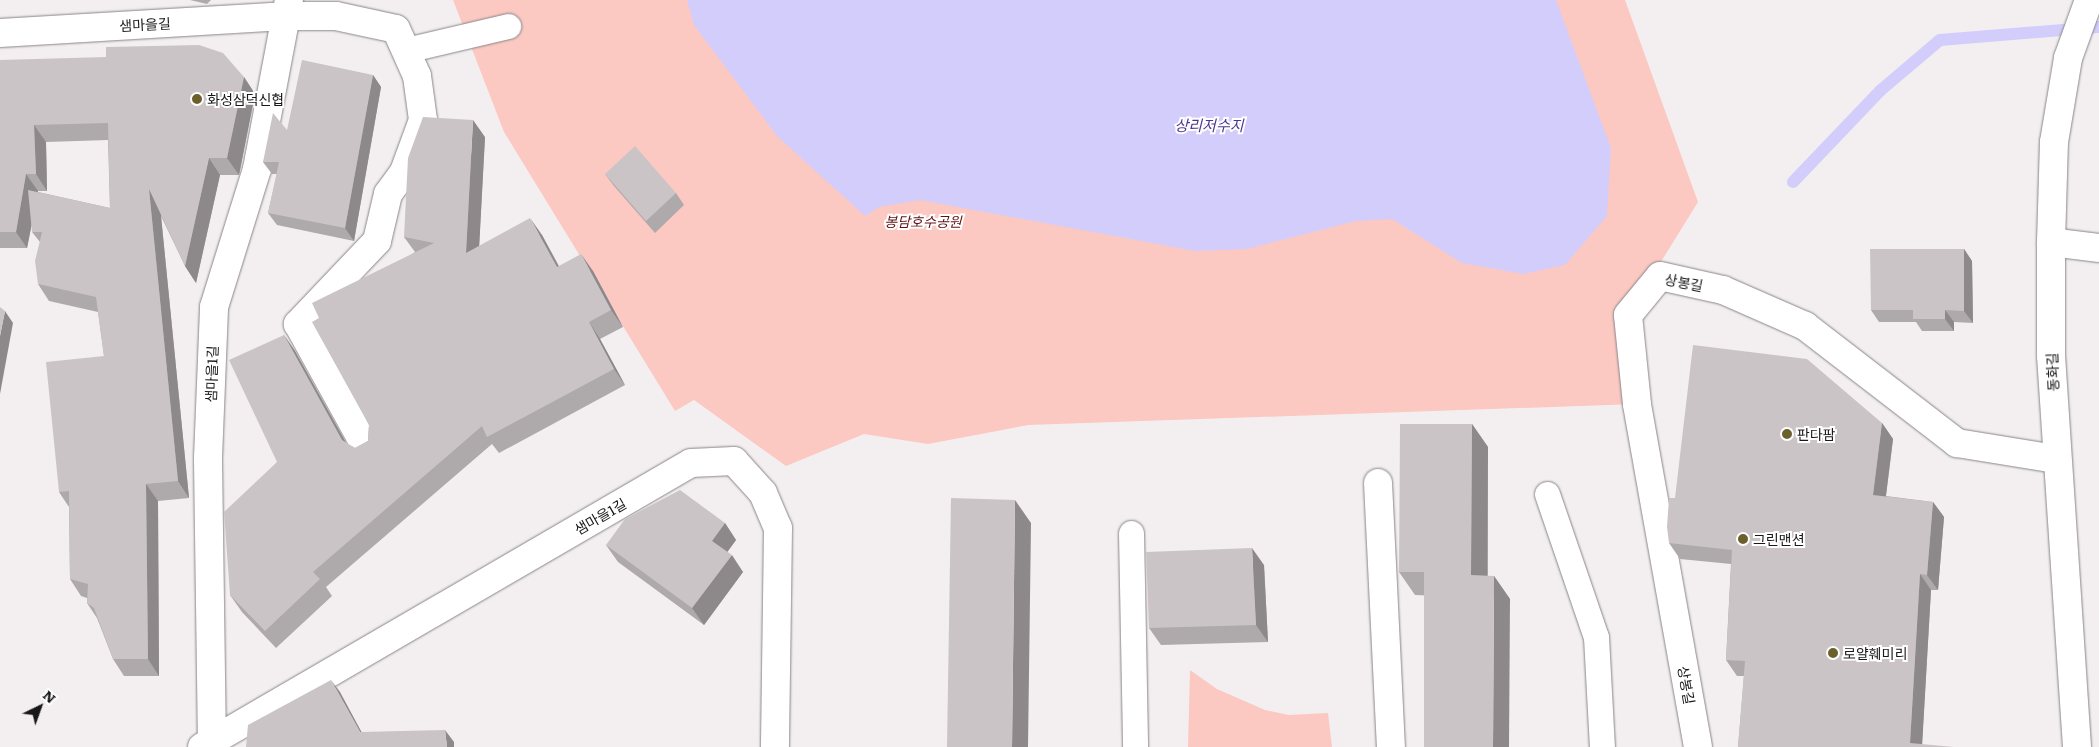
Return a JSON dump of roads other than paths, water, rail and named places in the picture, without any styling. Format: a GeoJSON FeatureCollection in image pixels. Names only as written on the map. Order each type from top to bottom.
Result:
{"type":"FeatureCollection","features":[{"type":"Feature","properties":{"kind":"street","name":"동화길"},"geometry":{"type":"LineString","coordinates":[[2077,747],[2056,459],[2051,242],[2054,142],[2068,58],[2089,0]]}},
{"type":"Feature","properties":{"kind":"street","name":"샘마을길"},"geometry":{"type":"LineString","coordinates":[[0,33],[289,8]]}},
{"type":"Feature","properties":{"kind":"street"},"geometry":{"type":"LineString","coordinates":[[289,8],[396,29],[417,76],[423,120],[404,172],[388,194],[378,241],[298,324],[367,449]]}},
{"type":"Feature","properties":{"kind":"street","name":"샘마을1길"},"geometry":{"type":"LineString","coordinates":[[209,745],[208,458],[214,307],[257,169],[289,8]]}},
{"type":"Feature","properties":{"kind":"street"},"geometry":{"type":"LineString","coordinates":[[2051,242],[2099,248]]}},
{"type":"Feature","properties":{"kind":"street","name":"상봉길"},"geometry":{"type":"LineString","coordinates":[[1698,747],[1637,404],[1628,315],[1660,276],[1723,290],[1805,326],[1957,444],[2056,459]]}},
{"type":"Feature","properties":{"kind":"street","name":"샘마을1길"},"geometry":{"type":"LineString","coordinates":[[209,745],[692,463],[734,461],[762,493],[778,528],[775,747]]}},
{"type":"Feature","properties":{"kind":"street"},"geometry":{"type":"LineString","coordinates":[[1378,483],[1391,747]]}},
{"type":"Feature","properties":{"kind":"lane"},"geometry":{"type":"LineString","coordinates":[[406,50],[508,26]]}},
{"type":"Feature","properties":{"kind":"lane"},"geometry":{"type":"LineString","coordinates":[[1547,494],[1596,637],[1602,747]]}},
{"type":"Feature","properties":{"kind":"lane"},"geometry":{"type":"LineString","coordinates":[[1131,533],[1135,747]]}},
{"type":"Feature","properties":{"kind":"water","name":"상리저수지"},"geometry":{"type":"Polygon","coordinates":[[[687,0],[1556,0],[1611,148],[1607,216],[1565,265],[1523,274],[1462,263],[1392,219],[1356,221],[1247,249],[1195,251],[920,200],[879,207],[865,216],[777,136],[694,25],[687,0]]]}},
{"type":"Feature","properties":{"kind":"waterway"},"geometry":{"type":"LineString","coordinates":[[1793,182],[1881,90],[1940,40],[2099,27]]}},
{"type":"Feature","properties":{"kind":"place","name":"화성삼덕신협"},"geometry":{"type":"Point","coordinates":[197,99]}},
{"type":"Feature","properties":{"kind":"place","name":"판다팜"},"geometry":{"type":"Point","coordinates":[1787,434]}},
{"type":"Feature","properties":{"kind":"place","name":"그린맨션"},"geometry":{"type":"Point","coordinates":[1743,539]}},
{"type":"Feature","properties":{"kind":"place","name":"로얄훼미리"},"geometry":{"type":"Point","coordinates":[1833,653]}},
{"type":"Feature","properties":{"kind":"park label","name":"봉담호수공원"},"geometry":{"type":"Point","coordinates":[923,221]}}]}
